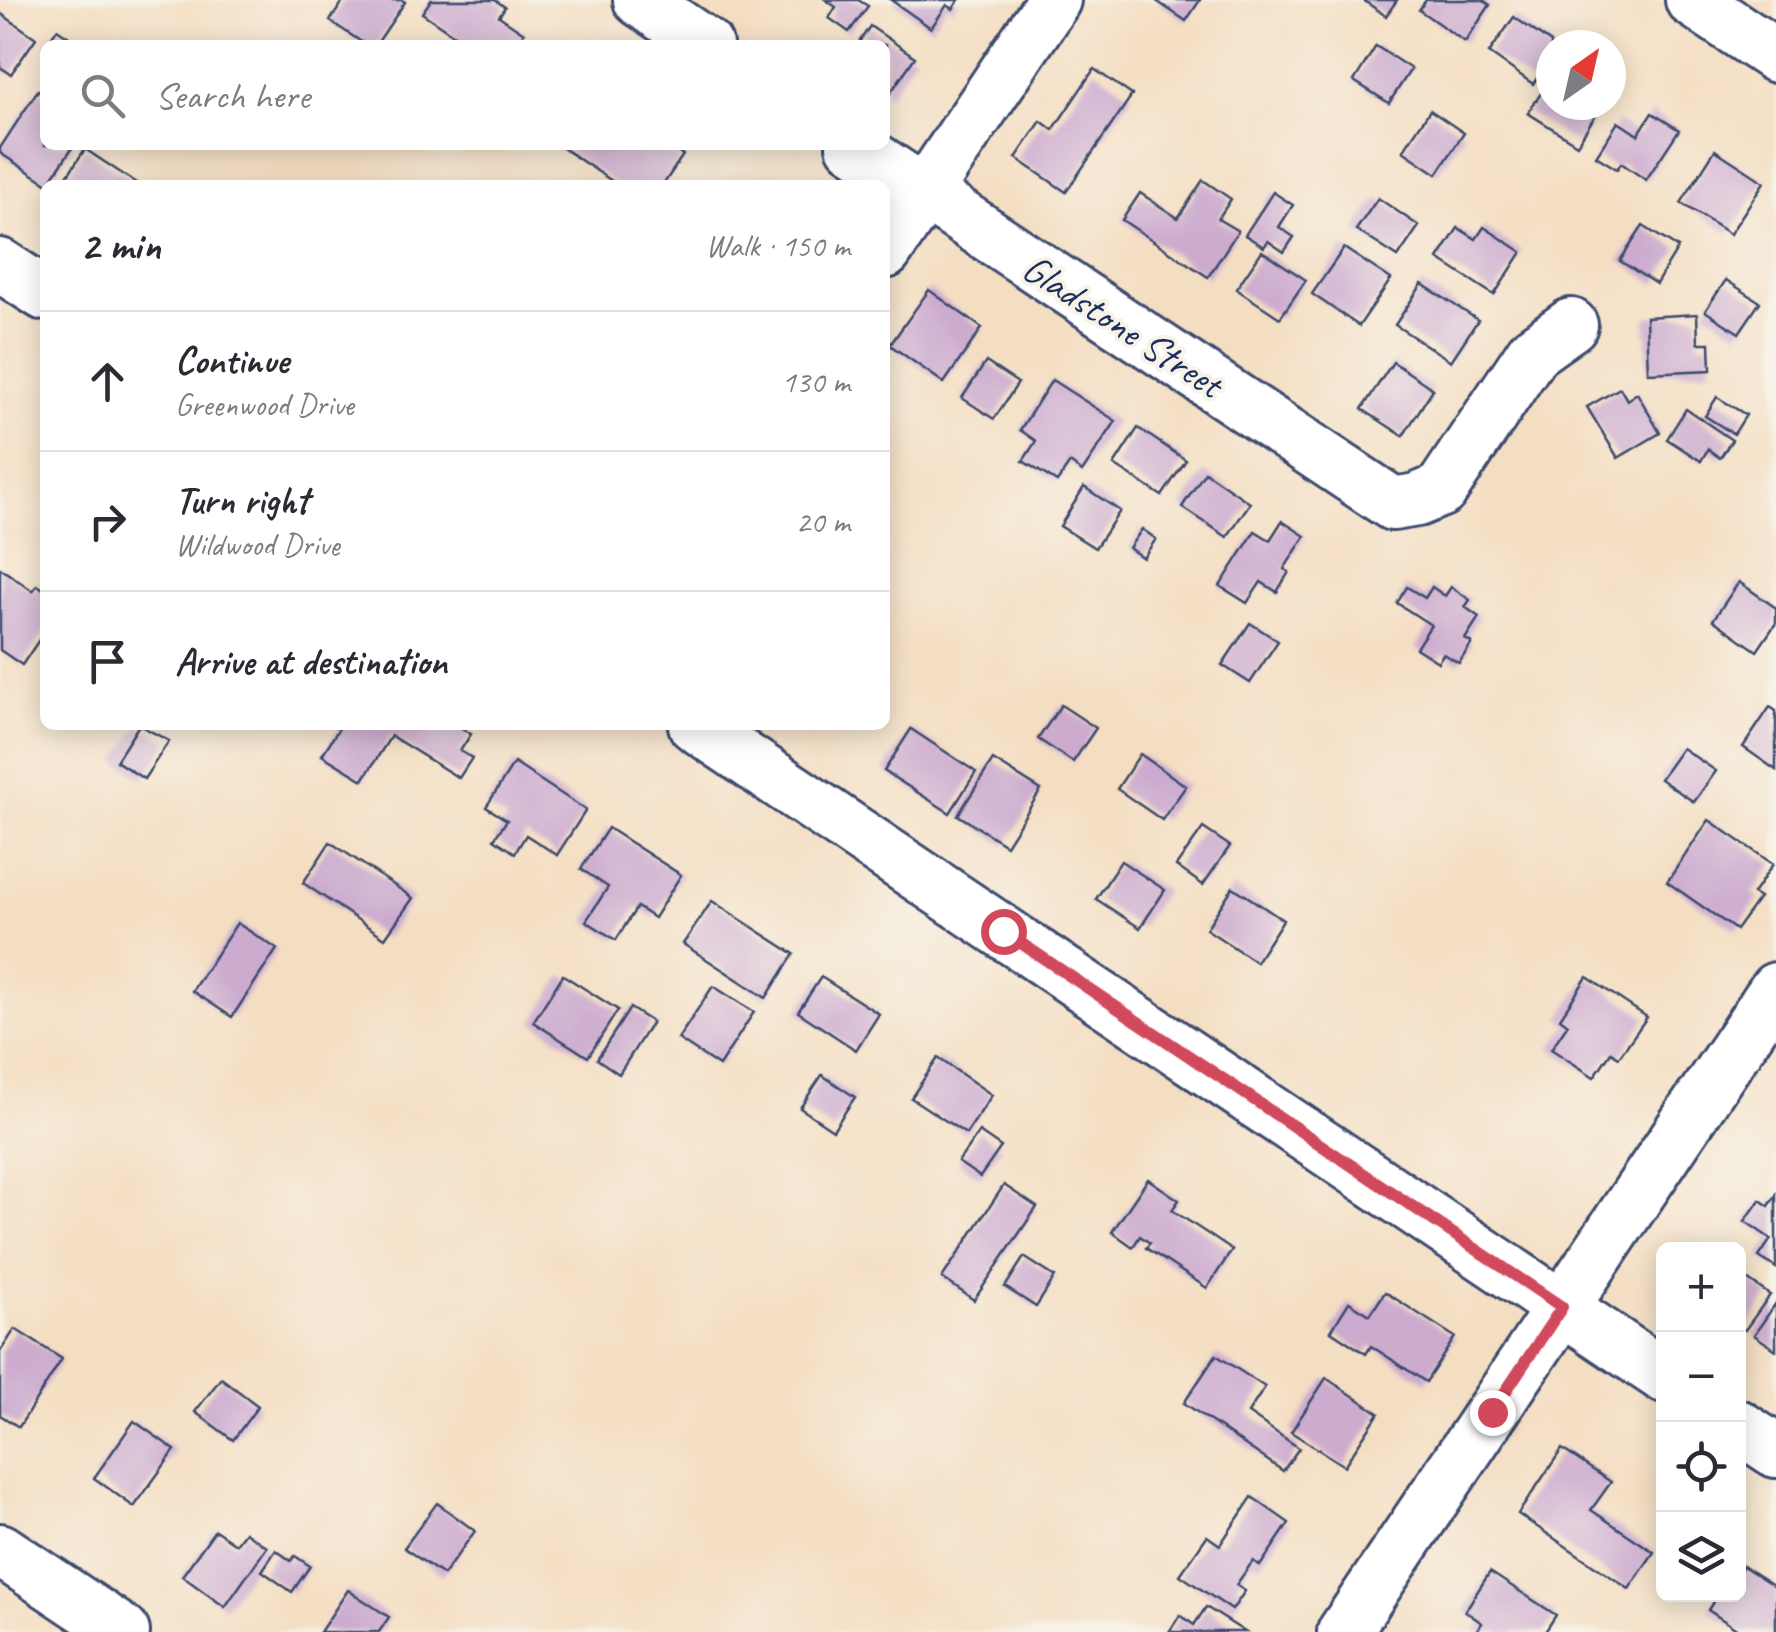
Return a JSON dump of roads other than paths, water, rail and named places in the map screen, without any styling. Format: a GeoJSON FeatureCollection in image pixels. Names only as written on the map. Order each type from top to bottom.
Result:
{"type":"FeatureCollection","features":[{"type":"Feature","properties":{"kind":"street"},"geometry":{"type":"LineString","coordinates":[[640,0],[699,40]]}},
{"type":"Feature","properties":{"kind":"street"},"geometry":{"type":"LineString","coordinates":[[890,245],[1054,0]]}},
{"type":"Feature","properties":{"kind":"street"},"geometry":{"type":"LineString","coordinates":[[1692,0],[1776,56]]}},
{"type":"Feature","properties":{"kind":"street","name":"Gladstone Street"},"geometry":{"type":"LineString","coordinates":[[860,150],[1393,504],[1418,500],[1441,490],[1533,352],[1571,326]]}},
{"type":"Feature","properties":{"kind":"street"},"geometry":{"type":"LineString","coordinates":[[0,264],[40,291]]}},
{"type":"Feature","properties":{"kind":"street"},"geometry":{"type":"LineString","coordinates":[[703,730],[1656,1371]]}},
{"type":"Feature","properties":{"kind":"street"},"geometry":{"type":"LineString","coordinates":[[1344,1632],[1776,989]]}},
{"type":"Feature","properties":{"kind":"street"},"geometry":{"type":"LineString","coordinates":[[1746,1431],[1776,1451]]}},
{"type":"Feature","properties":{"kind":"street"},"geometry":{"type":"LineString","coordinates":[[0,1550],[123,1632]]}}]}
